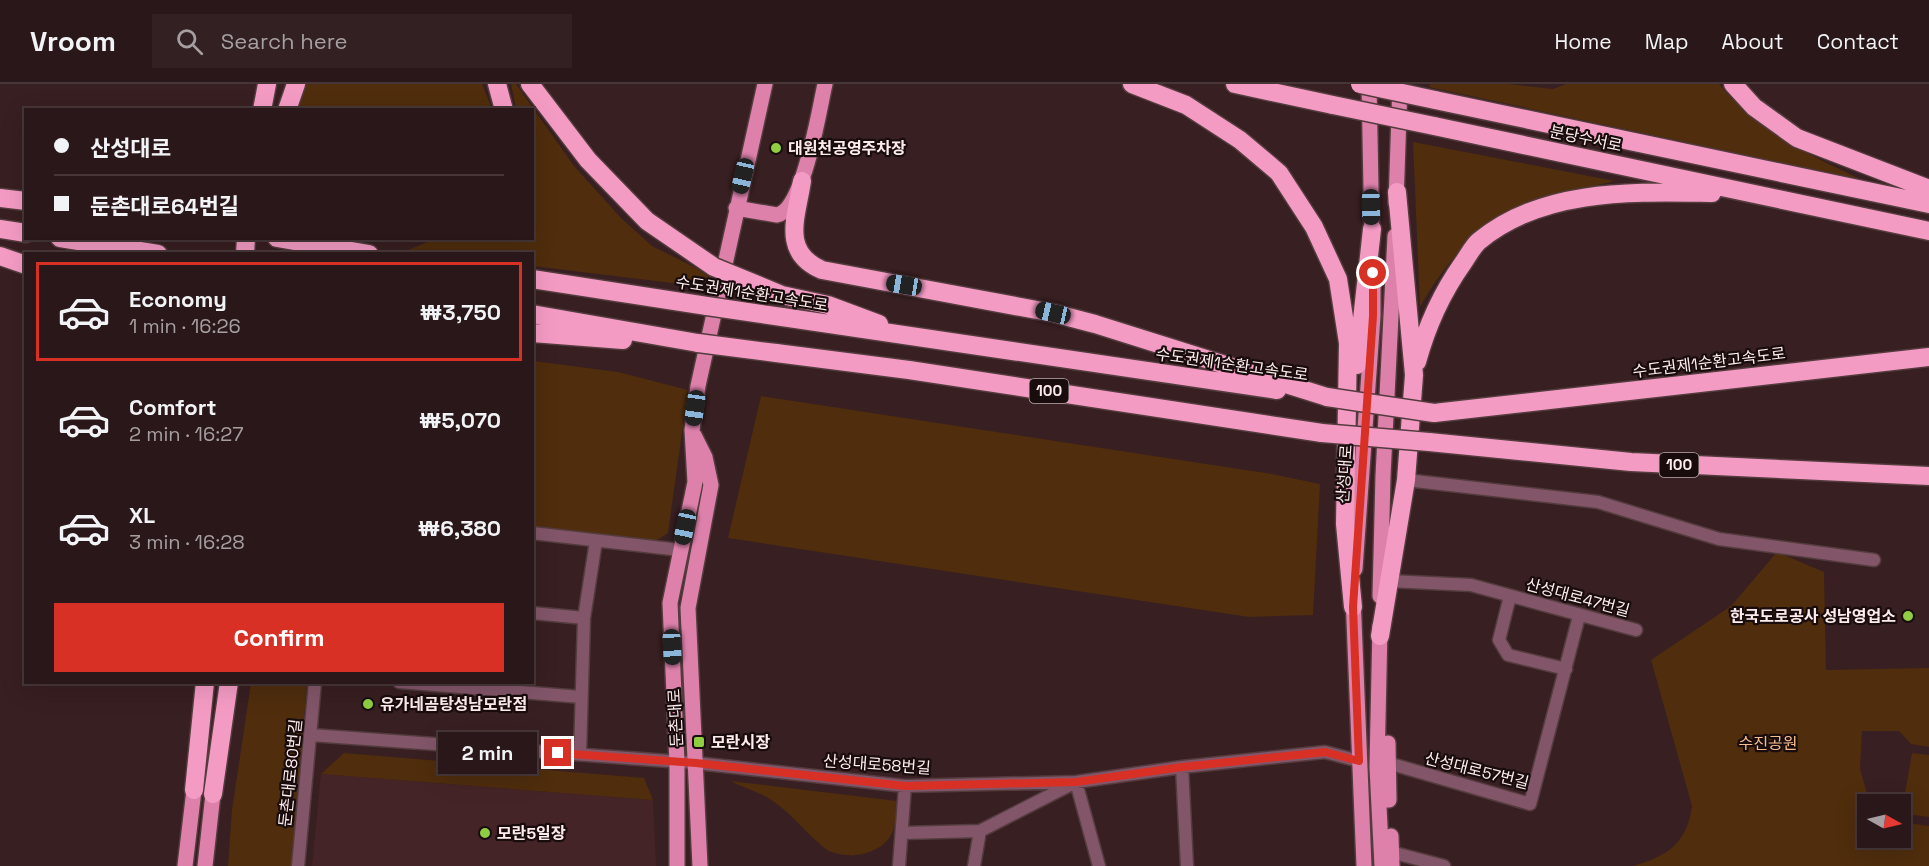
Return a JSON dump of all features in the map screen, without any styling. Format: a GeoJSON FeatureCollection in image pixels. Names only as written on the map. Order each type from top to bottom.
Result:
{"type":"FeatureCollection","features":[{"type":"Feature","properties":{"kind":"highway"},"geometry":{"type":"LineString","coordinates":[[262,108],[267,84]]}},
{"type":"Feature","properties":{"kind":"highway"},"geometry":{"type":"LineString","coordinates":[[288,108],[296,84]]}},
{"type":"Feature","properties":{"kind":"highway"},"geometry":{"type":"LineString","coordinates":[[497,84],[503,108]]}},
{"type":"Feature","properties":{"kind":"highway"},"geometry":{"type":"LineString","coordinates":[[530,84],[588,160],[647,221],[714,267],[782,295],[828,305],[915,337]]}},
{"type":"Feature","properties":{"kind":"highway"},"geometry":{"type":"LineString","coordinates":[[1132,84],[1186,105],[1240,140],[1279,173],[1314,227],[1338,279],[1348,343],[1345,524],[1353,607]]}},
{"type":"Feature","properties":{"kind":"highway","name":"분당수서로"},"geometry":{"type":"LineString","coordinates":[[1235,84],[1929,231]]}},
{"type":"Feature","properties":{"kind":"highway","name":"분당수서로"},"geometry":{"type":"LineString","coordinates":[[1360,84],[1929,204]]}},
{"type":"Feature","properties":{"kind":"highway"},"geometry":{"type":"LineString","coordinates":[[1733,84],[1754,107],[1797,138],[1929,189]]}},
{"type":"Feature","properties":{"kind":"highway"},"geometry":{"type":"LineString","coordinates":[[801,181],[794,238],[803,259],[822,270],[1053,313],[1327,397]]}},
{"type":"Feature","properties":{"kind":"highway"},"geometry":{"type":"LineString","coordinates":[[1414,375],[1426,329],[1443,292],[1478,242],[1512,219],[1546,206],[1626,191],[1756,194]]}},
{"type":"Feature","properties":{"kind":"highway"},"geometry":{"type":"LineString","coordinates":[[1380,636],[1406,480],[1414,375],[1396,192]]}},
{"type":"Feature","properties":{"kind":"highway"},"geometry":{"type":"LineString","coordinates":[[0,198],[24,201]]}},
{"type":"Feature","properties":{"kind":"highway"},"geometry":{"type":"LineString","coordinates":[[0,229],[24,233]]}},
{"type":"Feature","properties":{"kind":"highway"},"geometry":{"type":"LineString","coordinates":[[1348,429],[1372,230]]}},
{"type":"Feature","properties":{"kind":"highway"},"geometry":{"type":"LineString","coordinates":[[72,240],[146,252]]}},
{"type":"Feature","properties":{"kind":"highway"},"geometry":{"type":"LineString","coordinates":[[287,240],[357,252]]}},
{"type":"Feature","properties":{"kind":"highway"},"geometry":{"type":"LineString","coordinates":[[0,256],[24,264]]}},
{"type":"Feature","properties":{"kind":"highway","name":"수도권제1순환고속도로"},"geometry":{"type":"LineString","coordinates":[[534,279],[1434,413],[1929,357]]}},
{"type":"Feature","properties":{"kind":"highway","name":"100"},"geometry":{"type":"LineString","coordinates":[[534,314],[698,342],[909,370],[1322,433],[1631,462],[1929,476]]}},
{"type":"Feature","properties":{"kind":"highway"},"geometry":{"type":"LineString","coordinates":[[534,333],[619,340],[698,342]]}},
{"type":"Feature","properties":{"kind":"highway"},"geometry":{"type":"LineString","coordinates":[[213,794],[228,684]]}},
{"type":"Feature","properties":{"kind":"highway"},"geometry":{"type":"LineString","coordinates":[[194,790],[204,685]]}},
{"type":"Feature","properties":{"kind":"main road"},"geometry":{"type":"LineString","coordinates":[[765,84],[736,208],[781,214],[788,208],[801,181],[825,84]]}},
{"type":"Feature","properties":{"kind":"main road","name":"산성대로"},"geometry":{"type":"LineString","coordinates":[[1364,866],[1353,607],[1373,316],[1370,84]]}},
{"type":"Feature","properties":{"kind":"main road"},"geometry":{"type":"LineString","coordinates":[[1382,866],[1377,767],[1383,476],[1400,84]]}},
{"type":"Feature","properties":{"kind":"main road","name":"둔촌대로"},"geometry":{"type":"LineString","coordinates":[[677,866],[677,763],[670,603],[695,482],[692,430],[698,386],[736,208]]}},
{"type":"Feature","properties":{"kind":"main road","name":"둔촌대로"},"geometry":{"type":"LineString","coordinates":[[692,430],[705,457],[711,485],[688,608],[700,866]]}},
{"type":"Feature","properties":{"kind":"main road"},"geometry":{"type":"LineString","coordinates":[[1380,636],[1388,731],[1392,859]]}},
{"type":"Feature","properties":{"kind":"main road"},"geometry":{"type":"LineString","coordinates":[[1353,866],[1359,761]]}},
{"type":"Feature","properties":{"kind":"main road"},"geometry":{"type":"LineString","coordinates":[[185,866],[194,790]]}},
{"type":"Feature","properties":{"kind":"main road"},"geometry":{"type":"LineString","coordinates":[[205,865],[213,794]]}},
{"type":"Feature","properties":{"kind":"main road"},"geometry":{"type":"LineString","coordinates":[[174,866],[190,824]]}},
{"type":"Feature","properties":{"kind":"street"},"geometry":{"type":"LineString","coordinates":[[1406,480],[1598,502],[1719,539],[1874,560]]}},
{"type":"Feature","properties":{"kind":"street"},"geometry":{"type":"LineString","coordinates":[[534,533],[680,550]]}},
{"type":"Feature","properties":{"kind":"street"},"geometry":{"type":"LineString","coordinates":[[580,754],[584,618],[596,541]]}},
{"type":"Feature","properties":{"kind":"street","name":"산성대로47번길"},"geometry":{"type":"LineString","coordinates":[[1389,581],[1471,585],[1636,630]]}},
{"type":"Feature","properties":{"kind":"street","name":"산성대로47번길"},"geometry":{"type":"LineString","coordinates":[[1510,596],[1499,640],[1508,655],[1566,669]]}},
{"type":"Feature","properties":{"kind":"street"},"geometry":{"type":"LineString","coordinates":[[534,613],[584,618]]}},
{"type":"Feature","properties":{"kind":"street","name":"산성대로57번길"},"geometry":{"type":"LineString","coordinates":[[1388,763],[1530,804],[1579,616]]}},
{"type":"Feature","properties":{"kind":"street","name":"둔촌대로80번길"},"geometry":{"type":"LineString","coordinates":[[297,866],[315,684]]}},
{"type":"Feature","properties":{"kind":"street"},"geometry":{"type":"LineString","coordinates":[[423,684],[581,697]]}},
{"type":"Feature","properties":{"kind":"street","name":"산성대로58번길"},"geometry":{"type":"LineString","coordinates":[[311,735],[696,763],[905,786],[1076,782],[1182,767],[1325,752],[1359,761]]}},
{"type":"Feature","properties":{"kind":"street"},"geometry":{"type":"LineString","coordinates":[[1182,767],[1187,866]]}},
{"type":"Feature","properties":{"kind":"street"},"geometry":{"type":"LineString","coordinates":[[902,833],[980,831],[1076,782],[1099,866]]}},
{"type":"Feature","properties":{"kind":"street"},"geometry":{"type":"LineString","coordinates":[[899,866],[905,786]]}},
{"type":"Feature","properties":{"kind":"street"},"geometry":{"type":"LineString","coordinates":[[974,866],[980,831]]}},
{"type":"Feature","properties":{"kind":"street"},"geometry":{"type":"LineString","coordinates":[[1392,859],[1444,866]]}},
{"type":"Feature","properties":{"kind":"shaded area","name":"모란5일장"},"geometry":{"type":"Polygon","coordinates":[[[321,774],[653,800],[656,866],[312,866],[321,774]]]}},
{"type":"Feature","properties":{"kind":"green space"},"geometry":{"type":"Polygon","coordinates":[[[306,84],[482,84],[492,108],[297,108],[306,84]]]}},
{"type":"Feature","properties":{"kind":"green space"},"geometry":{"type":"Polygon","coordinates":[[[511,84],[516,84],[533,108],[516,108],[511,84]]]}},
{"type":"Feature","properties":{"kind":"green space"},"geometry":{"type":"Polygon","coordinates":[[[1430,84],[1509,84],[1553,89],[1566,84],[1719,84],[1751,116],[1768,129],[1803,151],[1862,180],[1429,87],[1430,84]]]}},
{"type":"Feature","properties":{"kind":"green space"},"geometry":{"type":"Polygon","coordinates":[[[534,109],[574,166],[621,218],[652,246],[698,269],[728,290],[534,266],[534,252],[408,250],[433,240],[534,240],[534,109]]]}},
{"type":"Feature","properties":{"kind":"green space"},"geometry":{"type":"Polygon","coordinates":[[[1413,142],[1615,181],[1548,196],[1507,213],[1489,225],[1458,254],[1431,288],[1420,307],[1413,142]]]}},
{"type":"Feature","properties":{"kind":"green space"},"geometry":{"type":"Polygon","coordinates":[[[534,361],[618,372],[688,390],[668,533],[651,544],[534,527],[534,361]]]}},
{"type":"Feature","properties":{"kind":"green space"},"geometry":{"type":"Polygon","coordinates":[[[761,396],[1272,474],[1320,484],[1313,615],[1249,617],[728,538],[761,396]]]}},
{"type":"Feature","properties":{"kind":"green space","name":"수진공원"},"geometry":{"type":"Polygon","coordinates":[[[1777,552],[1824,572],[1826,670],[1929,668],[1929,747],[1911,744],[1899,731],[1862,731],[1860,769],[1867,794],[1857,794],[1857,848],[1911,848],[1911,823],[1929,826],[1929,866],[1633,866],[1656,858],[1674,846],[1686,830],[1692,806],[1651,660],[1731,606],[1777,552]]]}},
{"type":"Feature","properties":{"kind":"green space"},"geometry":{"type":"Polygon","coordinates":[[[251,684],[307,684],[291,866],[228,866],[232,810],[251,684]]]}},
{"type":"Feature","properties":{"kind":"green space"},"geometry":{"type":"Polygon","coordinates":[[[344,753],[644,778],[653,800],[321,774],[344,753]]]}},
{"type":"Feature","properties":{"kind":"green space"},"geometry":{"type":"Polygon","coordinates":[[[1912,753],[1929,755],[1929,817],[1911,815],[1911,794],[1905,794],[1912,753]]]}},
{"type":"Feature","properties":{"kind":"green space"},"geometry":{"type":"Polygon","coordinates":[[[730,781],[897,801],[892,833],[880,847],[871,851],[851,855],[831,852],[776,803],[730,781]]]}},
{"type":"Feature","properties":{"kind":"place","name":"대원천공영주차장"},"geometry":{"type":"Point","coordinates":[776,148]}},
{"type":"Feature","properties":{"kind":"place","name":"한국도로공사 성남영업소"},"geometry":{"type":"Point","coordinates":[1908,616]}},
{"type":"Feature","properties":{"kind":"place","name":"유가네곰탕성남모란점"},"geometry":{"type":"Point","coordinates":[368,704]}},
{"type":"Feature","properties":{"kind":"place","name":"모란시장"},"geometry":{"type":"Point","coordinates":[699,742]}},
{"type":"Feature","properties":{"kind":"place","name":"모란5일장"},"geometry":{"type":"Point","coordinates":[485,833]}},
{"type":"Feature","properties":{"kind":"route"},"geometry":{"type":"LineString","coordinates":[[558,753],[696,763],[905,786],[1076,782],[1182,767],[1325,752],[1359,761],[1353,607],[1373,316],[1373,273]]}}]}
